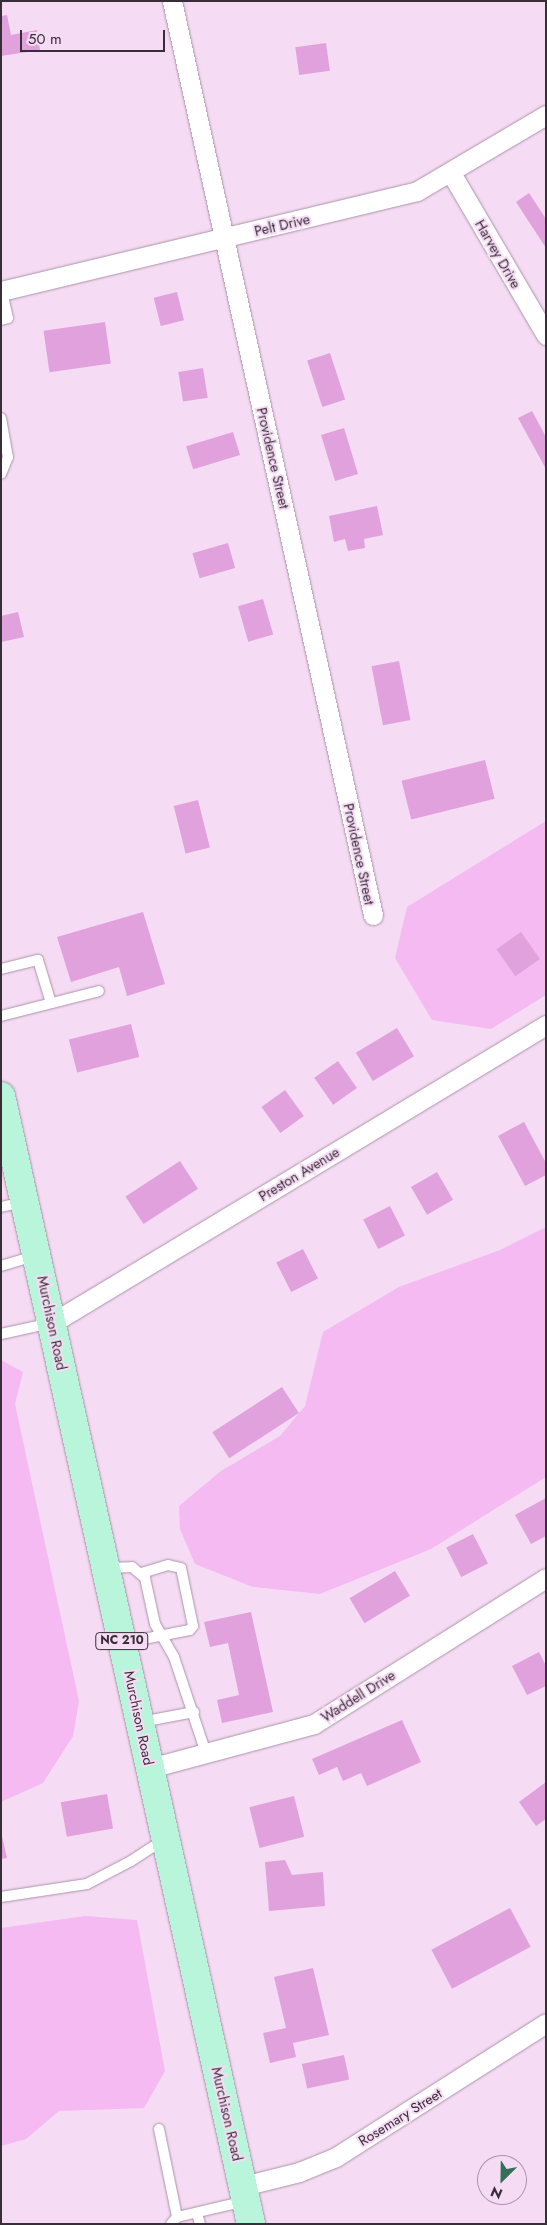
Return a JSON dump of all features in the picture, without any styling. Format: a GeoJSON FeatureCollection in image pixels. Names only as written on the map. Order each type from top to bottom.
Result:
{"type":"FeatureCollection","features":[{"type":"Feature","properties":{"kind":"main road","name":"Murchison Road"},"geometry":{"type":"LineString","coordinates":[[1,1096],[13,1204],[37,1255],[247,2203]]}},
{"type":"Feature","properties":{"kind":"street","name":"Providence Street"},"geometry":{"type":"LineString","coordinates":[[172,1],[372,915]]}},
{"type":"Feature","properties":{"kind":"street","name":"Pelt Drive"},"geometry":{"type":"LineString","coordinates":[[2,291],[417,191],[451,173],[546,115]]}},
{"type":"Feature","properties":{"kind":"street","name":"Harvey Drive"},"geometry":{"type":"LineString","coordinates":[[451,173],[546,335]]}},
{"type":"Feature","properties":{"kind":"street","name":"Preston Avenue"},"geometry":{"type":"LineString","coordinates":[[52,1323],[546,1025]]}},
{"type":"Feature","properties":{"kind":"street","name":"Waddell Drive"},"geometry":{"type":"LineString","coordinates":[[150,1768],[314,1724],[546,1578]]}},
{"type":"Feature","properties":{"kind":"street","name":"Rosemary Street"},"geometry":{"type":"LineString","coordinates":[[247,2203],[299,2172],[336,2157],[546,2023]]}},
{"type":"Feature","properties":{"kind":"lane"},"geometry":{"type":"LineString","coordinates":[[1,320],[8,318],[2,291]]}},
{"type":"Feature","properties":{"kind":"lane"},"geometry":{"type":"LineString","coordinates":[[1,418],[8,456],[1,474]]}},
{"type":"Feature","properties":{"kind":"lane"},"geometry":{"type":"LineString","coordinates":[[1,969],[38,960],[51,1003]]}},
{"type":"Feature","properties":{"kind":"lane"},"geometry":{"type":"LineString","coordinates":[[1,1016],[99,991]]}},
{"type":"Feature","properties":{"kind":"lane"},"geometry":{"type":"LineString","coordinates":[[1,1266],[37,1255]]}},
{"type":"Feature","properties":{"kind":"lane"},"geometry":{"type":"LineString","coordinates":[[1,1334],[52,1323]]}},
{"type":"Feature","properties":{"kind":"lane"},"geometry":{"type":"LineString","coordinates":[[106,1568],[126,1566],[142,1573],[175,1564],[183,1571],[193,1626],[190,1630],[122,1643]]}},
{"type":"Feature","properties":{"kind":"lane"},"geometry":{"type":"LineString","coordinates":[[142,1573],[160,1635],[174,1657],[194,1712],[206,1753]]}},
{"type":"Feature","properties":{"kind":"lane"},"geometry":{"type":"LineString","coordinates":[[140,1722],[194,1712]]}},
{"type":"Feature","properties":{"kind":"lane"},"geometry":{"type":"LineString","coordinates":[[1,1897],[87,1884],[131,1861],[166,1838]]}},
{"type":"Feature","properties":{"kind":"lane"},"geometry":{"type":"LineString","coordinates":[[159,2129],[174,2221],[197,2213],[247,2203]]}},
{"type":"Feature","properties":{"kind":"lane"},"geometry":{"type":"LineString","coordinates":[[197,2213],[200,2224]]}},
{"type":"Feature","properties":{"kind":"shaded area"},"geometry":{"type":"Polygon","coordinates":[[[546,821],[546,995],[491,1029],[432,1020],[395,958],[407,907],[546,821]]]}},
{"type":"Feature","properties":{"kind":"shaded area"},"geometry":{"type":"Polygon","coordinates":[[[546,1227],[546,1477],[431,1549],[320,1594],[253,1587],[195,1564],[180,1529],[179,1506],[221,1471],[280,1436],[305,1406],[323,1332],[399,1287],[500,1250],[546,1227]]]}},
{"type":"Feature","properties":{"kind":"shaded area"},"geometry":{"type":"Polygon","coordinates":[[[1,1360],[23,1372],[15,1404],[79,1701],[73,1736],[43,1783],[1,1802],[1,1360]]]}},
{"type":"Feature","properties":{"kind":"shaded area"},"geometry":{"type":"Polygon","coordinates":[[[85,1916],[137,1920],[165,2071],[144,2108],[59,2111],[26,2139],[1,2146],[1,1928],[85,1916]]]}},
{"type":"Feature","properties":{"kind":"building"},"geometry":{"type":"Polygon","coordinates":[[[7,15],[11,35],[37,30],[40,50],[1,56],[1,16],[7,15]]]}},
{"type":"Feature","properties":{"kind":"building"},"geometry":{"type":"Polygon","coordinates":[[[326,43],[330,71],[299,75],[295,47],[326,43]]]}},
{"type":"Feature","properties":{"kind":"building"},"geometry":{"type":"Polygon","coordinates":[[[529,193],[546,219],[546,248],[516,202],[529,193]]]}},
{"type":"Feature","properties":{"kind":"building"},"geometry":{"type":"Polygon","coordinates":[[[177,292],[184,320],[161,326],[154,298],[177,292]]]}},
{"type":"Feature","properties":{"kind":"building"},"geometry":{"type":"Polygon","coordinates":[[[105,322],[111,364],[49,372],[44,331],[105,322]]]}},
{"type":"Feature","properties":{"kind":"building"},"geometry":{"type":"Polygon","coordinates":[[[330,353],[345,400],[322,407],[307,360],[330,353]]]}},
{"type":"Feature","properties":{"kind":"building"},"geometry":{"type":"Polygon","coordinates":[[[203,368],[208,398],[183,402],[178,372],[203,368]]]}},
{"type":"Feature","properties":{"kind":"building"},"geometry":{"type":"Polygon","coordinates":[[[532,411],[546,437],[546,469],[518,418],[532,411]]]}},
{"type":"Feature","properties":{"kind":"building"},"geometry":{"type":"Polygon","coordinates":[[[344,428],[358,474],[335,481],[321,435],[344,428]]]}},
{"type":"Feature","properties":{"kind":"building"},"geometry":{"type":"Polygon","coordinates":[[[233,432],[240,455],[193,469],[186,446],[233,432]]]}},
{"type":"Feature","properties":{"kind":"building"},"geometry":{"type":"Polygon","coordinates":[[[377,506],[383,535],[364,539],[365,548],[348,551],[345,539],[334,542],[329,516],[377,506]]]}},
{"type":"Feature","properties":{"kind":"building"},"geometry":{"type":"Polygon","coordinates":[[[228,543],[235,568],[200,578],[192,553],[228,543]]]}},
{"type":"Feature","properties":{"kind":"building"},"geometry":{"type":"Polygon","coordinates":[[[263,599],[273,635],[248,642],[238,606],[263,599]]]}},
{"type":"Feature","properties":{"kind":"building"},"geometry":{"type":"Polygon","coordinates":[[[18,612],[24,637],[1,642],[1,616],[18,612]]]}},
{"type":"Feature","properties":{"kind":"building"},"geometry":{"type":"Polygon","coordinates":[[[399,661],[410,720],[383,725],[372,666],[399,661]]]}},
{"type":"Feature","properties":{"kind":"building"},"geometry":{"type":"Polygon","coordinates":[[[485,760],[495,799],[411,820],[402,781],[485,760]]]}},
{"type":"Feature","properties":{"kind":"building"},"geometry":{"type":"Polygon","coordinates":[[[198,800],[210,848],[186,854],[174,806],[198,800]]]}},
{"type":"Feature","properties":{"kind":"building"},"geometry":{"type":"Polygon","coordinates":[[[143,912],[165,984],[127,996],[119,967],[71,982],[57,937],[143,912]]]}},
{"type":"Feature","properties":{"kind":"building"},"geometry":{"type":"Polygon","coordinates":[[[521,932],[540,959],[515,976],[496,949],[521,932]]]}},
{"type":"Feature","properties":{"kind":"building"},"geometry":{"type":"Polygon","coordinates":[[[131,1024],[139,1057],[77,1072],[69,1039],[131,1024]]]}},
{"type":"Feature","properties":{"kind":"building"},"geometry":{"type":"Polygon","coordinates":[[[397,1028],[414,1056],[373,1081],[356,1053],[397,1028]]]}},
{"type":"Feature","properties":{"kind":"building"},"geometry":{"type":"Polygon","coordinates":[[[338,1061],[357,1088],[333,1105],[314,1078],[338,1061]]]}},
{"type":"Feature","properties":{"kind":"building"},"geometry":{"type":"Polygon","coordinates":[[[285,1090],[304,1116],[280,1133],[262,1107],[285,1090]]]}},
{"type":"Feature","properties":{"kind":"building"},"geometry":{"type":"Polygon","coordinates":[[[524,1122],[546,1163],[546,1175],[525,1186],[498,1136],[524,1122]]]}},
{"type":"Feature","properties":{"kind":"building"},"geometry":{"type":"Polygon","coordinates":[[[180,1161],[198,1189],[143,1224],[125,1196],[180,1161]]]}},
{"type":"Feature","properties":{"kind":"building"},"geometry":{"type":"Polygon","coordinates":[[[437,1172],[453,1200],[427,1215],[411,1187],[437,1172]]]}},
{"type":"Feature","properties":{"kind":"building"},"geometry":{"type":"Polygon","coordinates":[[[390,1206],[405,1235],[378,1249],[363,1220],[390,1206]]]}},
{"type":"Feature","properties":{"kind":"building"},"geometry":{"type":"Polygon","coordinates":[[[303,1249],[318,1278],[291,1292],[276,1263],[303,1249]]]}},
{"type":"Feature","properties":{"kind":"building"},"geometry":{"type":"Polygon","coordinates":[[[282,1387],[299,1413],[229,1458],[212,1432],[282,1387]]]}},
{"type":"Feature","properties":{"kind":"building"},"geometry":{"type":"Polygon","coordinates":[[[546,1498],[546,1536],[531,1544],[515,1515],[546,1498]]]}},
{"type":"Feature","properties":{"kind":"building"},"geometry":{"type":"Polygon","coordinates":[[[473,1534],[488,1563],[461,1577],[446,1548],[473,1534]]]}},
{"type":"Feature","properties":{"kind":"building"},"geometry":{"type":"Polygon","coordinates":[[[395,1571],[410,1596],[365,1623],[350,1598],[395,1571]]]}},
{"type":"Feature","properties":{"kind":"building"},"geometry":{"type":"Polygon","coordinates":[[[251,1612],[273,1712],[222,1723],[217,1700],[239,1695],[228,1643],[210,1647],[204,1622],[251,1612]]]}},
{"type":"Feature","properties":{"kind":"building"},"geometry":{"type":"Polygon","coordinates":[[[539,1652],[546,1666],[546,1686],[527,1695],[512,1666],[539,1652]]]}},
{"type":"Feature","properties":{"kind":"building"},"geometry":{"type":"Polygon","coordinates":[[[402,1720],[421,1762],[367,1786],[361,1773],[343,1781],[337,1767],[319,1775],[312,1759],[402,1720]]]}},
{"type":"Feature","properties":{"kind":"building"},"geometry":{"type":"Polygon","coordinates":[[[546,1782],[546,1819],[536,1826],[519,1802],[546,1782]]]}},
{"type":"Feature","properties":{"kind":"building"},"geometry":{"type":"Polygon","coordinates":[[[107,1794],[113,1828],[67,1837],[61,1802],[107,1794]]]}},
{"type":"Feature","properties":{"kind":"building"},"geometry":{"type":"Polygon","coordinates":[[[294,1796],[304,1837],[260,1848],[249,1807],[294,1796]]]}},
{"type":"Feature","properties":{"kind":"building"},"geometry":{"type":"Polygon","coordinates":[[[1,1832],[7,1858],[1,1859],[1,1832]]]}},
{"type":"Feature","properties":{"kind":"building"},"geometry":{"type":"Polygon","coordinates":[[[285,1860],[292,1875],[323,1872],[325,1906],[269,1911],[265,1862],[285,1860]]]}},
{"type":"Feature","properties":{"kind":"building"},"geometry":{"type":"Polygon","coordinates":[[[510,1908],[531,1947],[452,1989],[431,1950],[510,1908]]]}},
{"type":"Feature","properties":{"kind":"building"},"geometry":{"type":"Polygon","coordinates":[[[313,1968],[329,2035],[293,2043],[296,2057],[270,2063],[263,2033],[286,2028],[274,1977],[313,1968]]]}},
{"type":"Feature","properties":{"kind":"building"},"geometry":{"type":"Polygon","coordinates":[[[344,2055],[349,2079],[307,2088],[302,2064],[344,2055]]]}}]}
